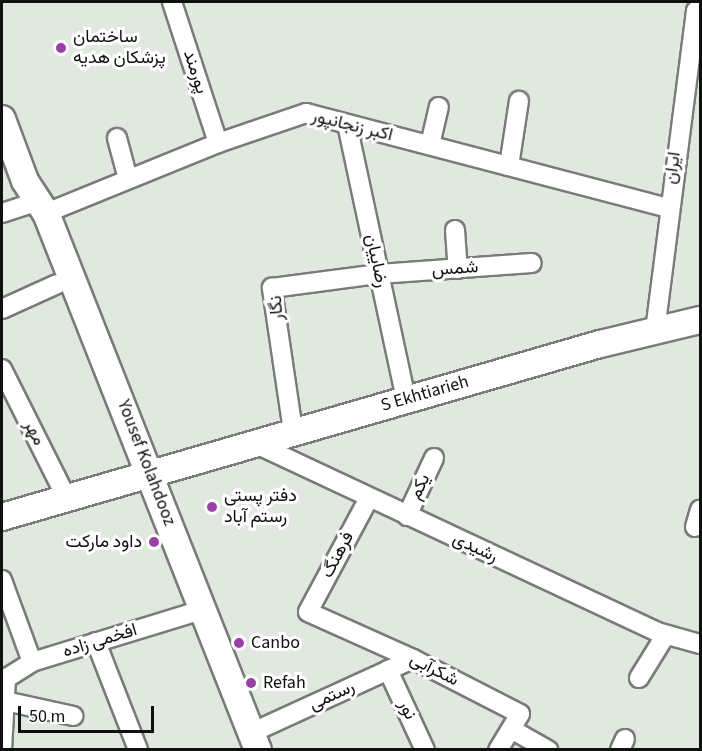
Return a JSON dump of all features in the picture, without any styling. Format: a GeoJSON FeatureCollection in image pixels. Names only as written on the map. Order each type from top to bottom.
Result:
{"type":"FeatureCollection","features":[{"type":"Feature","properties":{"kind":"main road","name":"Yousef Kolahdooz"},"geometry":{"type":"LineString","coordinates":[[2,119],[252,744]]}},
{"type":"Feature","properties":{"kind":"main road","name":"Yousef Kolahdooz"},"geometry":{"type":"LineString","coordinates":[[34,199],[57,284],[143,476]]}},
{"type":"Feature","properties":{"kind":"main road","name":"S Ekhtiarieh"},"geometry":{"type":"LineString","coordinates":[[2,517],[252,442],[700,320]]}},
{"type":"Feature","properties":{"kind":"street","name":"پورمند"},"geometry":{"type":"LineString","coordinates":[[172,2],[218,144]]}},
{"type":"Feature","properties":{"kind":"street","name":"ایران"},"geometry":{"type":"LineString","coordinates":[[655,331],[668,208],[696,11],[700,11]]}},
{"type":"Feature","properties":{"kind":"street"},"geometry":{"type":"LineString","coordinates":[[509,166],[519,101]]}},
{"type":"Feature","properties":{"kind":"street"},"geometry":{"type":"LineString","coordinates":[[430,146],[439,107]]}},
{"type":"Feature","properties":{"kind":"street","name":"اکبر زنجانپور"},"geometry":{"type":"LineString","coordinates":[[2,213],[34,199],[128,179],[306,113],[668,208]]}},
{"type":"Feature","properties":{"kind":"street","name":"رضاییان"},"geometry":{"type":"LineString","coordinates":[[347,124],[406,399]]}},
{"type":"Feature","properties":{"kind":"street"},"geometry":{"type":"LineString","coordinates":[[117,138],[128,179]]}},
{"type":"Feature","properties":{"kind":"street"},"geometry":{"type":"LineString","coordinates":[[455,230],[458,269]]}},
{"type":"Feature","properties":{"kind":"street","name":"شمس"},"geometry":{"type":"LineString","coordinates":[[379,274],[532,263]]}},
{"type":"Feature","properties":{"kind":"street","name":"نگار"},"geometry":{"type":"LineString","coordinates":[[293,431],[272,288],[379,274]]}},
{"type":"Feature","properties":{"kind":"street"},"geometry":{"type":"LineString","coordinates":[[2,309],[57,284]]}},
{"type":"Feature","properties":{"kind":"street","name":"مهر"},"geometry":{"type":"LineString","coordinates":[[2,369],[66,498]]}},
{"type":"Feature","properties":{"kind":"street","name":"رشیدی"},"geometry":{"type":"LineString","coordinates":[[252,442],[665,636],[699,639]]}},
{"type":"Feature","properties":{"kind":"street","name":"یکم"},"geometry":{"type":"LineString","coordinates":[[407,516],[434,458]]}},
{"type":"Feature","properties":{"kind":"street","name":"فرهنگ"},"geometry":{"type":"LineString","coordinates":[[308,612],[369,498]]}},
{"type":"Feature","properties":{"kind":"street"},"geometry":{"type":"LineString","coordinates":[[2,580],[32,662]]}},
{"type":"Feature","properties":{"kind":"street","name":"افخمی زاده"},"geometry":{"type":"LineString","coordinates":[[4,679],[32,662],[197,611]]}},
{"type":"Feature","properties":{"kind":"street","name":"شکرآبی"},"geometry":{"type":"LineString","coordinates":[[308,612],[413,659],[520,714],[511,729]]}},
{"type":"Feature","properties":{"kind":"street"},"geometry":{"type":"LineString","coordinates":[[639,678],[665,636]]}},
{"type":"Feature","properties":{"kind":"street"},"geometry":{"type":"LineString","coordinates":[[96,642],[138,750]]}},
{"type":"Feature","properties":{"kind":"street","name":"رستمی"},"geometry":{"type":"LineString","coordinates":[[252,744],[388,670],[413,659]]}},
{"type":"Feature","properties":{"kind":"street","name":"نور"},"geometry":{"type":"LineString","coordinates":[[388,670],[425,750]]}},
{"type":"Feature","properties":{"kind":"street"},"geometry":{"type":"LineString","coordinates":[[2,750],[4,679]]}},
{"type":"Feature","properties":{"kind":"street"},"geometry":{"type":"LineString","coordinates":[[5,701],[73,716]]}},
{"type":"Feature","properties":{"kind":"street"},"geometry":{"type":"LineString","coordinates":[[498,750],[511,729],[548,750]]}},
{"type":"Feature","properties":{"kind":"place","name":"ساختمان پزشکان هدیه"},"geometry":{"type":"Point","coordinates":[61,48]}},
{"type":"Feature","properties":{"kind":"place","name":"دفتر پستی رستم آباد"},"geometry":{"type":"Point","coordinates":[212,507]}},
{"type":"Feature","properties":{"kind":"place","name":"داود مارکت"},"geometry":{"type":"Point","coordinates":[154,542]}},
{"type":"Feature","properties":{"kind":"place","name":"Canbo"},"geometry":{"type":"Point","coordinates":[239,643]}},
{"type":"Feature","properties":{"kind":"place","name":"Refah"},"geometry":{"type":"Point","coordinates":[251,683]}}]}
